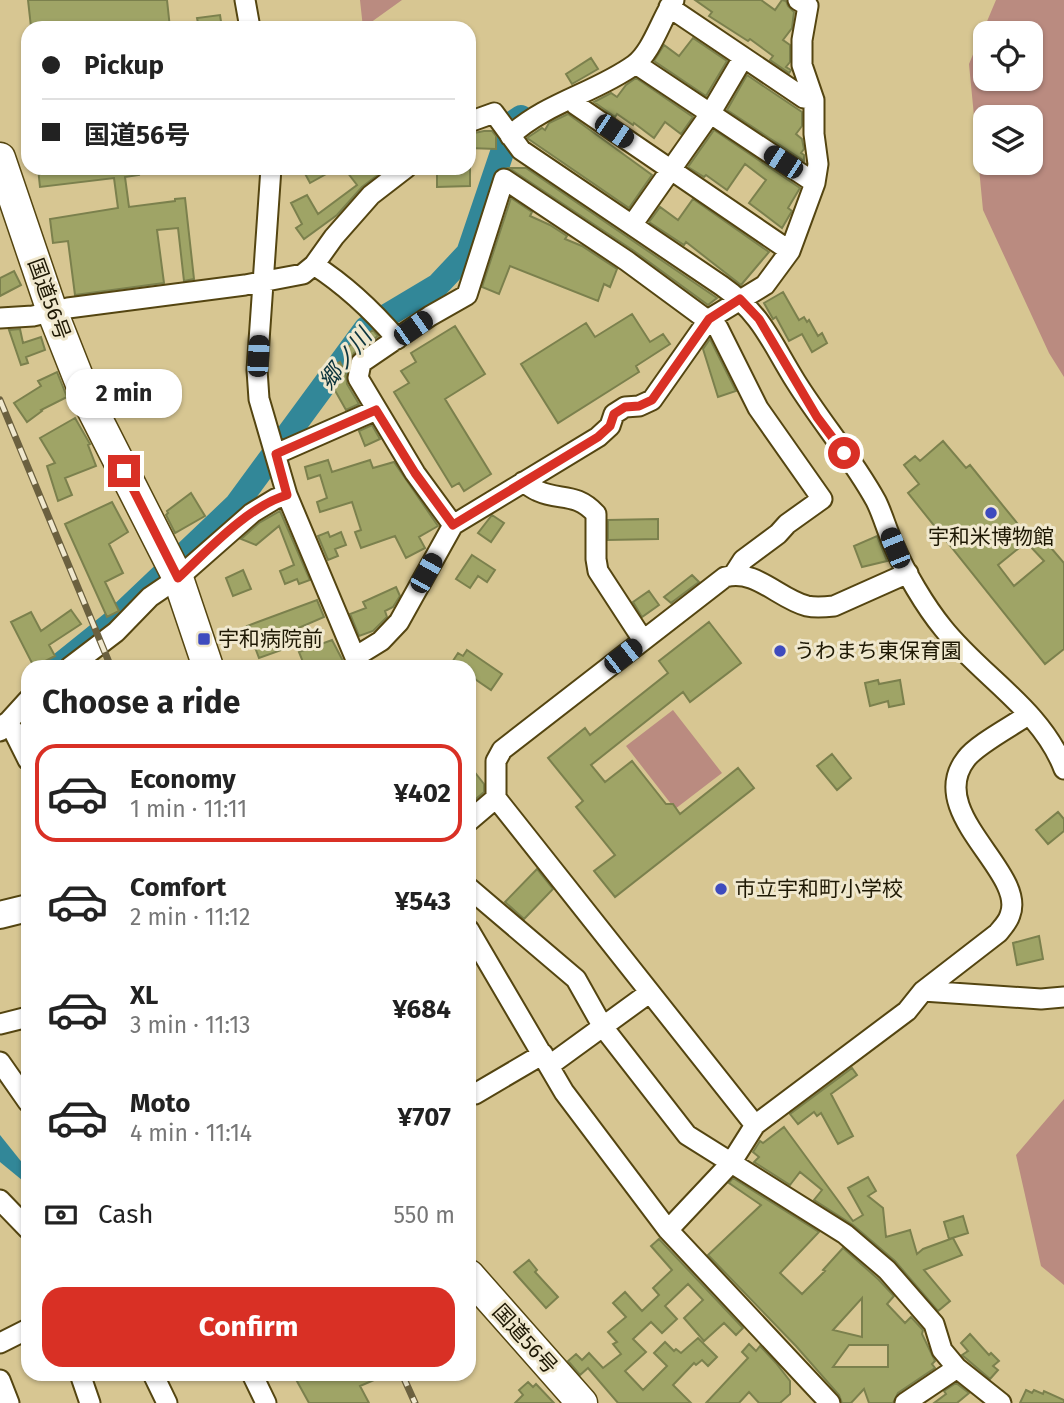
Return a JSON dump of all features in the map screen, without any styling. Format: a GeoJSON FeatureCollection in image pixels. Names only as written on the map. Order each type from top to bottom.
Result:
{"type":"FeatureCollection","features":[{"type":"Feature","properties":{"kind":"highway","name":"国道56号"},"geometry":{"type":"LineString","coordinates":[[0,158],[52,311],[86,397],[178,578],[206,660]]}},
{"type":"Feature","properties":{"kind":"highway","name":"国道56号"},"geometry":{"type":"LineString","coordinates":[[476,1283],[582,1403]]}},
{"type":"Feature","properties":{"kind":"main road"},"geometry":{"type":"LineString","coordinates":[[0,915],[21,910]]}},
{"type":"Feature","properties":{"kind":"street"},"geometry":{"type":"LineString","coordinates":[[246,0],[249,21]]}},
{"type":"Feature","properties":{"kind":"street"},"geometry":{"type":"LineString","coordinates":[[358,660],[399,622],[453,525],[598,437],[610,426],[614,414],[625,407],[639,406],[652,400],[709,319],[765,285],[790,251],[815,183],[818,164],[814,134],[814,100],[802,65],[802,40],[808,6],[798,0]]}},
{"type":"Feature","properties":{"kind":"street"},"geometry":{"type":"LineString","coordinates":[[510,135],[546,110],[636,64],[655,36],[671,3],[743,58],[804,97],[814,100]]}},
{"type":"Feature","properties":{"kind":"street"},"geometry":{"type":"LineString","coordinates":[[632,225],[710,114],[743,58]]}},
{"type":"Feature","properties":{"kind":"street"},"geometry":{"type":"LineString","coordinates":[[636,64],[815,183]]}},
{"type":"Feature","properties":{"kind":"street"},"geometry":{"type":"LineString","coordinates":[[572,99],[576,105],[790,251]]}},
{"type":"Feature","properties":{"kind":"street"},"geometry":{"type":"LineString","coordinates":[[476,119],[494,113],[521,150],[740,299],[759,319],[817,417],[858,472],[877,503],[908,573],[943,628],[1028,715],[1047,738],[1064,769]]}},
{"type":"Feature","properties":{"kind":"street"},"geometry":{"type":"LineString","coordinates":[[271,175],[257,370],[260,399],[287,495],[355,660]]}},
{"type":"Feature","properties":{"kind":"street"},"geometry":{"type":"LineString","coordinates":[[0,318],[33,316],[303,274],[314,265],[334,237],[371,195],[397,175]]}},
{"type":"Feature","properties":{"kind":"street"},"geometry":{"type":"LineString","coordinates":[[453,525],[415,473],[358,379],[361,363],[430,316],[467,295],[504,179],[709,319],[718,328],[758,408],[822,499],[743,560],[734,574]]}},
{"type":"Feature","properties":{"kind":"street"},"geometry":{"type":"LineString","coordinates":[[314,265],[358,296],[397,339]]}},
{"type":"Feature","properties":{"kind":"street"},"geometry":{"type":"LineString","coordinates":[[276,454],[376,410]]}},
{"type":"Feature","properties":{"kind":"street"},"geometry":{"type":"LineString","coordinates":[[523,482],[539,492],[565,496],[587,504],[596,514],[598,571],[643,640]]}},
{"type":"Feature","properties":{"kind":"street"},"geometry":{"type":"LineString","coordinates":[[79,660],[116,632],[150,597],[178,578],[252,513],[287,495]]}},
{"type":"Feature","properties":{"kind":"street"},"geometry":{"type":"LineString","coordinates":[[476,815],[496,798],[496,761],[502,750],[725,577],[734,574],[750,577],[805,606],[821,608],[834,606],[908,573]]}},
{"type":"Feature","properties":{"kind":"street"},"geometry":{"type":"LineString","coordinates":[[21,708],[3,727],[13,730],[21,746]]}},
{"type":"Feature","properties":{"kind":"street"},"geometry":{"type":"LineString","coordinates":[[668,1230],[732,1163],[755,1125],[907,1011],[923,991],[998,933],[1011,914],[1009,890],[959,808],[956,774],[967,756],[1028,715]]}},
{"type":"Feature","properties":{"kind":"street"},"geometry":{"type":"LineString","coordinates":[[496,798],[755,1125]]}},
{"type":"Feature","properties":{"kind":"street"},"geometry":{"type":"LineString","coordinates":[[476,894],[576,979],[603,1027],[687,1135],[845,1234],[887,1270],[934,1324],[942,1350],[957,1367],[1001,1403]]}},
{"type":"Feature","properties":{"kind":"street"},"geometry":{"type":"LineString","coordinates":[[476,942],[564,1092],[668,1230],[819,1399]]}},
{"type":"Feature","properties":{"kind":"street"},"geometry":{"type":"LineString","coordinates":[[923,991],[1041,999],[1064,997]]}},
{"type":"Feature","properties":{"kind":"street"},"geometry":{"type":"LineString","coordinates":[[476,1094],[546,1060],[603,1027],[649,993]]}},
{"type":"Feature","properties":{"kind":"street"},"geometry":{"type":"LineString","coordinates":[[0,1024],[21,1019]]}},
{"type":"Feature","properties":{"kind":"street"},"geometry":{"type":"LineString","coordinates":[[0,1062],[20,1080]]}},
{"type":"Feature","properties":{"kind":"street"},"geometry":{"type":"LineString","coordinates":[[0,1200],[15,1226]]}},
{"type":"Feature","properties":{"kind":"street"},"geometry":{"type":"LineString","coordinates":[[0,1343],[21,1332]]}},
{"type":"Feature","properties":{"kind":"street"},"geometry":{"type":"LineString","coordinates":[[905,1403],[957,1367]]}},
{"type":"Feature","properties":{"kind":"street"},"geometry":{"type":"LineString","coordinates":[[0,1380],[9,1403]]}},
{"type":"Feature","properties":{"kind":"street"},"geometry":{"type":"LineString","coordinates":[[82,1381],[90,1403]]}},
{"type":"Feature","properties":{"kind":"street"},"geometry":{"type":"LineString","coordinates":[[156,1381],[167,1403]]}},
{"type":"Feature","properties":{"kind":"street"},"geometry":{"type":"LineString","coordinates":[[255,1381],[266,1403]]}},
{"type":"Feature","properties":{"kind":"shaded area"},"geometry":{"type":"Polygon","coordinates":[[[360,0],[402,0],[373,21],[362,21],[360,0]]]}},
{"type":"Feature","properties":{"kind":"shaded area"},"geometry":{"type":"Polygon","coordinates":[[[996,0],[1064,0],[1064,377],[1049,353],[983,210],[980,175],[1043,175],[1043,105],[973,106],[969,64],[973,55],[973,91],[1043,91],[1043,21],[987,21],[996,0]]]}},
{"type":"Feature","properties":{"kind":"shaded area"},"geometry":{"type":"Polygon","coordinates":[[[673,710],[722,773],[675,809],[626,746],[673,710]]]}},
{"type":"Feature","properties":{"kind":"shaded area"},"geometry":{"type":"Polygon","coordinates":[[[1064,1099],[1064,1285],[1041,1266],[1016,1155],[1064,1099]]]}},
{"type":"Feature","properties":{"kind":"water"},"geometry":{"type":"Polygon","coordinates":[[[0,1135],[21,1161],[21,1179],[0,1162],[0,1135]]]}},
{"type":"Feature","properties":{"kind":"building"},"geometry":{"type":"Polygon","coordinates":[[[28,0],[167,0],[169,21],[30,21],[28,0]]]}},
{"type":"Feature","properties":{"kind":"building"},"geometry":{"type":"Polygon","coordinates":[[[695,0],[761,0],[775,10],[782,0],[786,1],[794,12],[792,28],[783,40],[790,45],[790,62],[786,67],[791,70],[789,73],[770,60],[773,56],[750,39],[748,41],[709,16],[712,12],[695,0]]]}},
{"type":"Feature","properties":{"kind":"building"},"geometry":{"type":"Polygon","coordinates":[[[220,15],[221,21],[198,21],[197,18],[220,15]]]}},
{"type":"Feature","properties":{"kind":"building"},"geometry":{"type":"Polygon","coordinates":[[[693,38],[727,61],[706,96],[654,61],[664,45],[679,56],[693,38]]]}},
{"type":"Feature","properties":{"kind":"building"},"geometry":{"type":"Polygon","coordinates":[[[591,58],[598,69],[572,84],[566,74],[591,58]]]}},
{"type":"Feature","properties":{"kind":"building"},"geometry":{"type":"Polygon","coordinates":[[[747,75],[802,112],[802,126],[796,134],[802,139],[804,149],[801,153],[804,155],[804,161],[727,110],[747,75]]]}},
{"type":"Feature","properties":{"kind":"building"},"geometry":{"type":"Polygon","coordinates":[[[636,78],[693,117],[681,134],[665,122],[654,138],[634,123],[633,125],[617,114],[615,117],[594,102],[611,93],[617,97],[626,85],[636,78]]]}},
{"type":"Feature","properties":{"kind":"building"},"geometry":{"type":"Polygon","coordinates":[[[568,114],[652,175],[629,208],[527,138],[542,128],[545,130],[549,123],[568,114]]]}},
{"type":"Feature","properties":{"kind":"building"},"geometry":{"type":"Polygon","coordinates":[[[714,130],[800,188],[788,208],[792,211],[782,228],[749,203],[766,180],[745,164],[727,190],[706,175],[704,177],[688,167],[714,130]]]}},
{"type":"Feature","properties":{"kind":"building"},"geometry":{"type":"Polygon","coordinates":[[[492,131],[496,136],[496,149],[476,148],[476,133],[492,131]]]}},
{"type":"Feature","properties":{"kind":"building"},"geometry":{"type":"Polygon","coordinates":[[[509,168],[526,168],[717,298],[708,305],[634,251],[509,168]]]}},
{"type":"Feature","properties":{"kind":"building"},"geometry":{"type":"Polygon","coordinates":[[[39,175],[139,175],[125,177],[129,207],[185,198],[194,279],[184,281],[178,228],[157,230],[164,283],[75,295],[68,241],[53,243],[50,219],[118,208],[114,178],[40,187],[39,175]]]}},
{"type":"Feature","properties":{"kind":"building"},"geometry":{"type":"Polygon","coordinates":[[[306,175],[324,175],[310,183],[306,175]]]}},
{"type":"Feature","properties":{"kind":"building"},"geometry":{"type":"Polygon","coordinates":[[[349,175],[378,175],[362,187],[337,215],[304,239],[296,228],[302,224],[291,203],[307,195],[318,214],[357,185],[349,175]]]}},
{"type":"Feature","properties":{"kind":"building"},"geometry":{"type":"Polygon","coordinates":[[[437,175],[470,175],[470,186],[437,187],[437,175]]]}},
{"type":"Feature","properties":{"kind":"building"},"geometry":{"type":"Polygon","coordinates":[[[511,198],[532,212],[530,216],[550,225],[567,236],[565,239],[582,246],[617,269],[610,287],[604,284],[598,301],[510,266],[499,294],[482,287],[511,198]]]}},
{"type":"Feature","properties":{"kind":"building"},"geometry":{"type":"Polygon","coordinates":[[[693,199],[769,252],[741,285],[686,242],[684,245],[649,222],[660,207],[678,220],[693,199]]]}},
{"type":"Feature","properties":{"kind":"building"},"geometry":{"type":"Polygon","coordinates":[[[14,271],[21,285],[0,296],[0,278],[14,271]]]}},
{"type":"Feature","properties":{"kind":"building"},"geometry":{"type":"Polygon","coordinates":[[[783,292],[799,320],[804,317],[807,322],[809,320],[818,336],[822,333],[827,343],[812,352],[802,334],[789,341],[776,317],[773,319],[764,303],[783,292]]]}},
{"type":"Feature","properties":{"kind":"building"},"geometry":{"type":"Polygon","coordinates":[[[632,314],[650,342],[663,334],[670,344],[636,366],[639,372],[558,423],[521,364],[586,323],[595,337],[632,314]]]}},
{"type":"Feature","properties":{"kind":"building"},"geometry":{"type":"Polygon","coordinates":[[[455,326],[485,374],[445,399],[491,474],[464,491],[459,483],[452,487],[394,392],[409,383],[401,371],[416,362],[411,353],[455,326]]]}},
{"type":"Feature","properties":{"kind":"building"},"geometry":{"type":"Polygon","coordinates":[[[20,329],[23,343],[41,337],[45,350],[26,357],[28,363],[21,365],[9,330],[20,329]]]}},
{"type":"Feature","properties":{"kind":"building"},"geometry":{"type":"Polygon","coordinates":[[[373,330],[378,336],[350,359],[343,350],[373,330]]]}},
{"type":"Feature","properties":{"kind":"building"},"geometry":{"type":"Polygon","coordinates":[[[710,339],[736,391],[718,397],[703,349],[710,339]]]}},
{"type":"Feature","properties":{"kind":"building"},"geometry":{"type":"Polygon","coordinates":[[[340,362],[347,384],[359,404],[346,410],[324,371],[340,362]]]}},
{"type":"Feature","properties":{"kind":"building"},"geometry":{"type":"Polygon","coordinates":[[[57,372],[67,397],[41,410],[27,422],[14,403],[41,386],[38,381],[57,372]]]}},
{"type":"Feature","properties":{"kind":"building"},"geometry":{"type":"Polygon","coordinates":[[[75,418],[90,444],[88,445],[96,466],[65,478],[72,495],[58,501],[47,466],[55,463],[40,438],[75,418]]]}},
{"type":"Feature","properties":{"kind":"building"},"geometry":{"type":"Polygon","coordinates":[[[372,425],[380,439],[365,446],[359,431],[372,425]]]}},
{"type":"Feature","properties":{"kind":"building"},"geometry":{"type":"Polygon","coordinates":[[[943,441],[966,468],[970,465],[1030,539],[998,565],[1014,586],[1044,561],[1029,545],[1040,535],[1064,563],[1064,649],[1045,664],[908,493],[919,484],[904,465],[915,456],[920,461],[943,441]]]}},
{"type":"Feature","properties":{"kind":"building"},"geometry":{"type":"Polygon","coordinates":[[[328,460],[332,472],[370,460],[373,468],[394,462],[438,526],[419,537],[425,548],[406,558],[395,536],[361,548],[355,532],[361,530],[352,502],[320,512],[317,502],[327,498],[320,475],[308,479],[305,467],[328,460]]]}},
{"type":"Feature","properties":{"kind":"building"},"geometry":{"type":"Polygon","coordinates":[[[191,493],[205,516],[175,533],[166,515],[167,511],[191,493]]]}},
{"type":"Feature","properties":{"kind":"building"},"geometry":{"type":"Polygon","coordinates":[[[112,502],[128,532],[109,544],[123,573],[105,582],[119,611],[107,617],[65,524],[112,502]]]}},
{"type":"Feature","properties":{"kind":"building"},"geometry":{"type":"Polygon","coordinates":[[[280,511],[310,580],[299,584],[297,579],[285,584],[280,571],[294,565],[279,526],[256,545],[241,539],[259,523],[280,511]]]}},
{"type":"Feature","properties":{"kind":"building"},"geometry":{"type":"Polygon","coordinates":[[[492,515],[504,523],[491,542],[478,533],[492,515]]]}},
{"type":"Feature","properties":{"kind":"building"},"geometry":{"type":"Polygon","coordinates":[[[658,519],[658,539],[608,540],[608,520],[658,519]]]}},
{"type":"Feature","properties":{"kind":"building"},"geometry":{"type":"Polygon","coordinates":[[[328,532],[330,537],[341,532],[346,545],[335,549],[338,556],[328,560],[318,536],[328,532]]]}},
{"type":"Feature","properties":{"kind":"building"},"geometry":{"type":"Polygon","coordinates":[[[877,536],[887,561],[862,567],[854,546],[877,536]]]}},
{"type":"Feature","properties":{"kind":"building"},"geometry":{"type":"Polygon","coordinates":[[[472,555],[495,570],[487,582],[478,576],[470,588],[456,579],[472,555]]]}},
{"type":"Feature","properties":{"kind":"building"},"geometry":{"type":"Polygon","coordinates":[[[243,570],[251,589],[233,596],[226,578],[243,570]]]}},
{"type":"Feature","properties":{"kind":"building"},"geometry":{"type":"Polygon","coordinates":[[[692,575],[699,582],[671,603],[664,597],[692,575]]]}},
{"type":"Feature","properties":{"kind":"building"},"geometry":{"type":"Polygon","coordinates":[[[396,587],[400,596],[393,607],[385,611],[387,617],[373,631],[359,636],[350,614],[366,608],[363,602],[396,587]]]}},
{"type":"Feature","properties":{"kind":"building"},"geometry":{"type":"Polygon","coordinates":[[[649,591],[659,605],[642,617],[633,602],[649,591]]]}},
{"type":"Feature","properties":{"kind":"building"},"geometry":{"type":"Polygon","coordinates":[[[317,600],[324,617],[296,629],[301,643],[259,658],[247,626],[317,600]]]}},
{"type":"Feature","properties":{"kind":"building"},"geometry":{"type":"Polygon","coordinates":[[[71,610],[81,624],[49,645],[55,656],[47,660],[30,660],[11,622],[31,612],[41,631],[71,610]]]}},
{"type":"Feature","properties":{"kind":"building"},"geometry":{"type":"Polygon","coordinates":[[[709,622],[741,663],[690,702],[683,692],[591,765],[605,782],[632,761],[666,804],[673,804],[680,814],[738,768],[754,788],[615,897],[594,871],[615,855],[576,807],[583,801],[548,758],[585,728],[590,735],[668,673],[659,661],[709,622]]]}},
{"type":"Feature","properties":{"kind":"building"},"geometry":{"type":"Polygon","coordinates":[[[332,640],[342,660],[302,660],[299,652],[332,640]]]}},
{"type":"Feature","properties":{"kind":"building"},"geometry":{"type":"Polygon","coordinates":[[[467,650],[502,674],[491,690],[476,680],[476,660],[454,660],[458,653],[463,656],[467,650]]]}},
{"type":"Feature","properties":{"kind":"building"},"geometry":{"type":"Polygon","coordinates":[[[878,680],[879,684],[900,680],[904,704],[889,707],[888,701],[870,706],[865,683],[878,680]]]}},
{"type":"Feature","properties":{"kind":"building"},"geometry":{"type":"Polygon","coordinates":[[[832,754],[851,778],[837,790],[817,766],[832,754]]]}},
{"type":"Feature","properties":{"kind":"building"},"geometry":{"type":"Polygon","coordinates":[[[476,774],[484,784],[484,792],[476,799],[476,774]]]}},
{"type":"Feature","properties":{"kind":"building"},"geometry":{"type":"Polygon","coordinates":[[[1058,812],[1064,819],[1064,831],[1048,844],[1036,830],[1058,812]]]}},
{"type":"Feature","properties":{"kind":"building"},"geometry":{"type":"Polygon","coordinates":[[[537,869],[553,889],[524,919],[505,902],[537,869]]]}},
{"type":"Feature","properties":{"kind":"building"},"geometry":{"type":"Polygon","coordinates":[[[1039,936],[1043,959],[1017,965],[1013,943],[1039,936]]]}},
{"type":"Feature","properties":{"kind":"building"},"geometry":{"type":"Polygon","coordinates":[[[852,1068],[857,1075],[831,1094],[853,1136],[838,1144],[821,1113],[817,1116],[814,1112],[798,1124],[790,1114],[852,1068]]]}},
{"type":"Feature","properties":{"kind":"building"},"geometry":{"type":"Polygon","coordinates":[[[784,1127],[853,1221],[863,1215],[848,1188],[868,1177],[876,1191],[868,1196],[883,1208],[886,1237],[910,1230],[917,1254],[923,1249],[953,1238],[962,1255],[924,1270],[950,1301],[938,1311],[895,1261],[853,1225],[814,1200],[822,1190],[800,1172],[790,1185],[754,1162],[759,1157],[753,1152],[760,1141],[763,1143],[784,1127]]]}},
{"type":"Feature","properties":{"kind":"building"},"geometry":{"type":"Polygon","coordinates":[[[733,1178],[819,1232],[780,1273],[802,1294],[843,1248],[894,1296],[887,1304],[905,1323],[911,1317],[923,1330],[922,1334],[935,1361],[932,1364],[935,1368],[898,1393],[893,1403],[869,1403],[864,1389],[851,1403],[842,1403],[839,1395],[796,1346],[708,1255],[761,1205],[729,1183],[733,1178]],[[862,1298],[833,1330],[862,1337],[862,1298]],[[849,1345],[833,1367],[888,1367],[888,1345],[849,1345]]]}},
{"type":"Feature","properties":{"kind":"building"},"geometry":{"type":"Polygon","coordinates":[[[963,1216],[968,1233],[949,1239],[944,1222],[963,1216]]]}},
{"type":"Feature","properties":{"kind":"building"},"geometry":{"type":"Polygon","coordinates":[[[659,1239],[743,1328],[736,1335],[724,1323],[704,1341],[684,1318],[703,1300],[688,1284],[665,1306],[677,1319],[662,1333],[651,1322],[633,1339],[646,1352],[625,1371],[643,1390],[667,1366],[654,1353],[665,1342],[674,1351],[676,1349],[681,1353],[698,1338],[717,1357],[708,1366],[702,1360],[696,1365],[694,1363],[673,1385],[691,1403],[618,1403],[588,1368],[580,1375],[568,1361],[576,1354],[582,1360],[589,1353],[603,1368],[621,1354],[613,1344],[617,1342],[608,1332],[626,1317],[613,1303],[625,1292],[642,1311],[659,1295],[653,1288],[672,1270],[651,1246],[659,1239]]]}},
{"type":"Feature","properties":{"kind":"building"},"geometry":{"type":"Polygon","coordinates":[[[529,1260],[537,1270],[535,1272],[558,1297],[546,1308],[514,1272],[529,1260]]]}},
{"type":"Feature","properties":{"kind":"building"},"geometry":{"type":"Polygon","coordinates":[[[970,1334],[989,1355],[991,1353],[999,1361],[993,1366],[998,1370],[990,1379],[962,1355],[968,1351],[961,1343],[970,1334]]]}},
{"type":"Feature","properties":{"kind":"building"},"geometry":{"type":"Polygon","coordinates":[[[749,1344],[756,1351],[760,1346],[776,1363],[790,1381],[790,1394],[780,1403],[759,1403],[749,1392],[739,1403],[706,1403],[748,1358],[742,1352],[749,1344]]]}},
{"type":"Feature","properties":{"kind":"building"},"geometry":{"type":"Polygon","coordinates":[[[297,1381],[372,1381],[360,1386],[369,1403],[309,1403],[297,1381]]]}},
{"type":"Feature","properties":{"kind":"building"},"geometry":{"type":"Polygon","coordinates":[[[528,1382],[533,1387],[536,1384],[554,1403],[515,1403],[523,1395],[519,1390],[528,1382]]]}},
{"type":"Feature","properties":{"kind":"building"},"geometry":{"type":"Polygon","coordinates":[[[956,1383],[969,1393],[957,1403],[934,1403],[946,1394],[944,1391],[956,1383]]]}},
{"type":"Feature","properties":{"kind":"building"},"geometry":{"type":"Polygon","coordinates":[[[1026,1390],[1043,1394],[1044,1391],[1064,1400],[1064,1403],[1020,1403],[1026,1390]]]}},
{"type":"Feature","properties":{"kind":"waterway","name":"郷ノ川"},"geometry":{"type":"LineString","coordinates":[[66,660],[113,622],[236,505],[366,328],[438,285],[468,253],[512,123],[521,117]]}},
{"type":"Feature","properties":{"kind":"railway"},"geometry":{"type":"LineString","coordinates":[[0,400],[108,660]]}},
{"type":"Feature","properties":{"kind":"railway"},"geometry":{"type":"LineString","coordinates":[[405,1381],[415,1403]]}},
{"type":"Feature","properties":{"kind":"place","name":"宇和米博物館"},"geometry":{"type":"Point","coordinates":[991,513]}},
{"type":"Feature","properties":{"kind":"place","name":"宇和病院前"},"geometry":{"type":"Point","coordinates":[204,639]}},
{"type":"Feature","properties":{"kind":"place","name":"うわまち東保育園"},"geometry":{"type":"Point","coordinates":[780,651]}},
{"type":"Feature","properties":{"kind":"place","name":"市立宇和町小学校"},"geometry":{"type":"Point","coordinates":[721,889]}},
{"type":"Feature","properties":{"kind":"route"},"geometry":{"type":"LineString","coordinates":[[124,471],[178,578],[252,513],[287,495],[276,454],[376,410],[415,473],[453,525],[598,437],[610,426],[614,414],[625,407],[639,406],[652,400],[709,319],[740,299],[759,319],[817,417],[844,453]]}}]}
